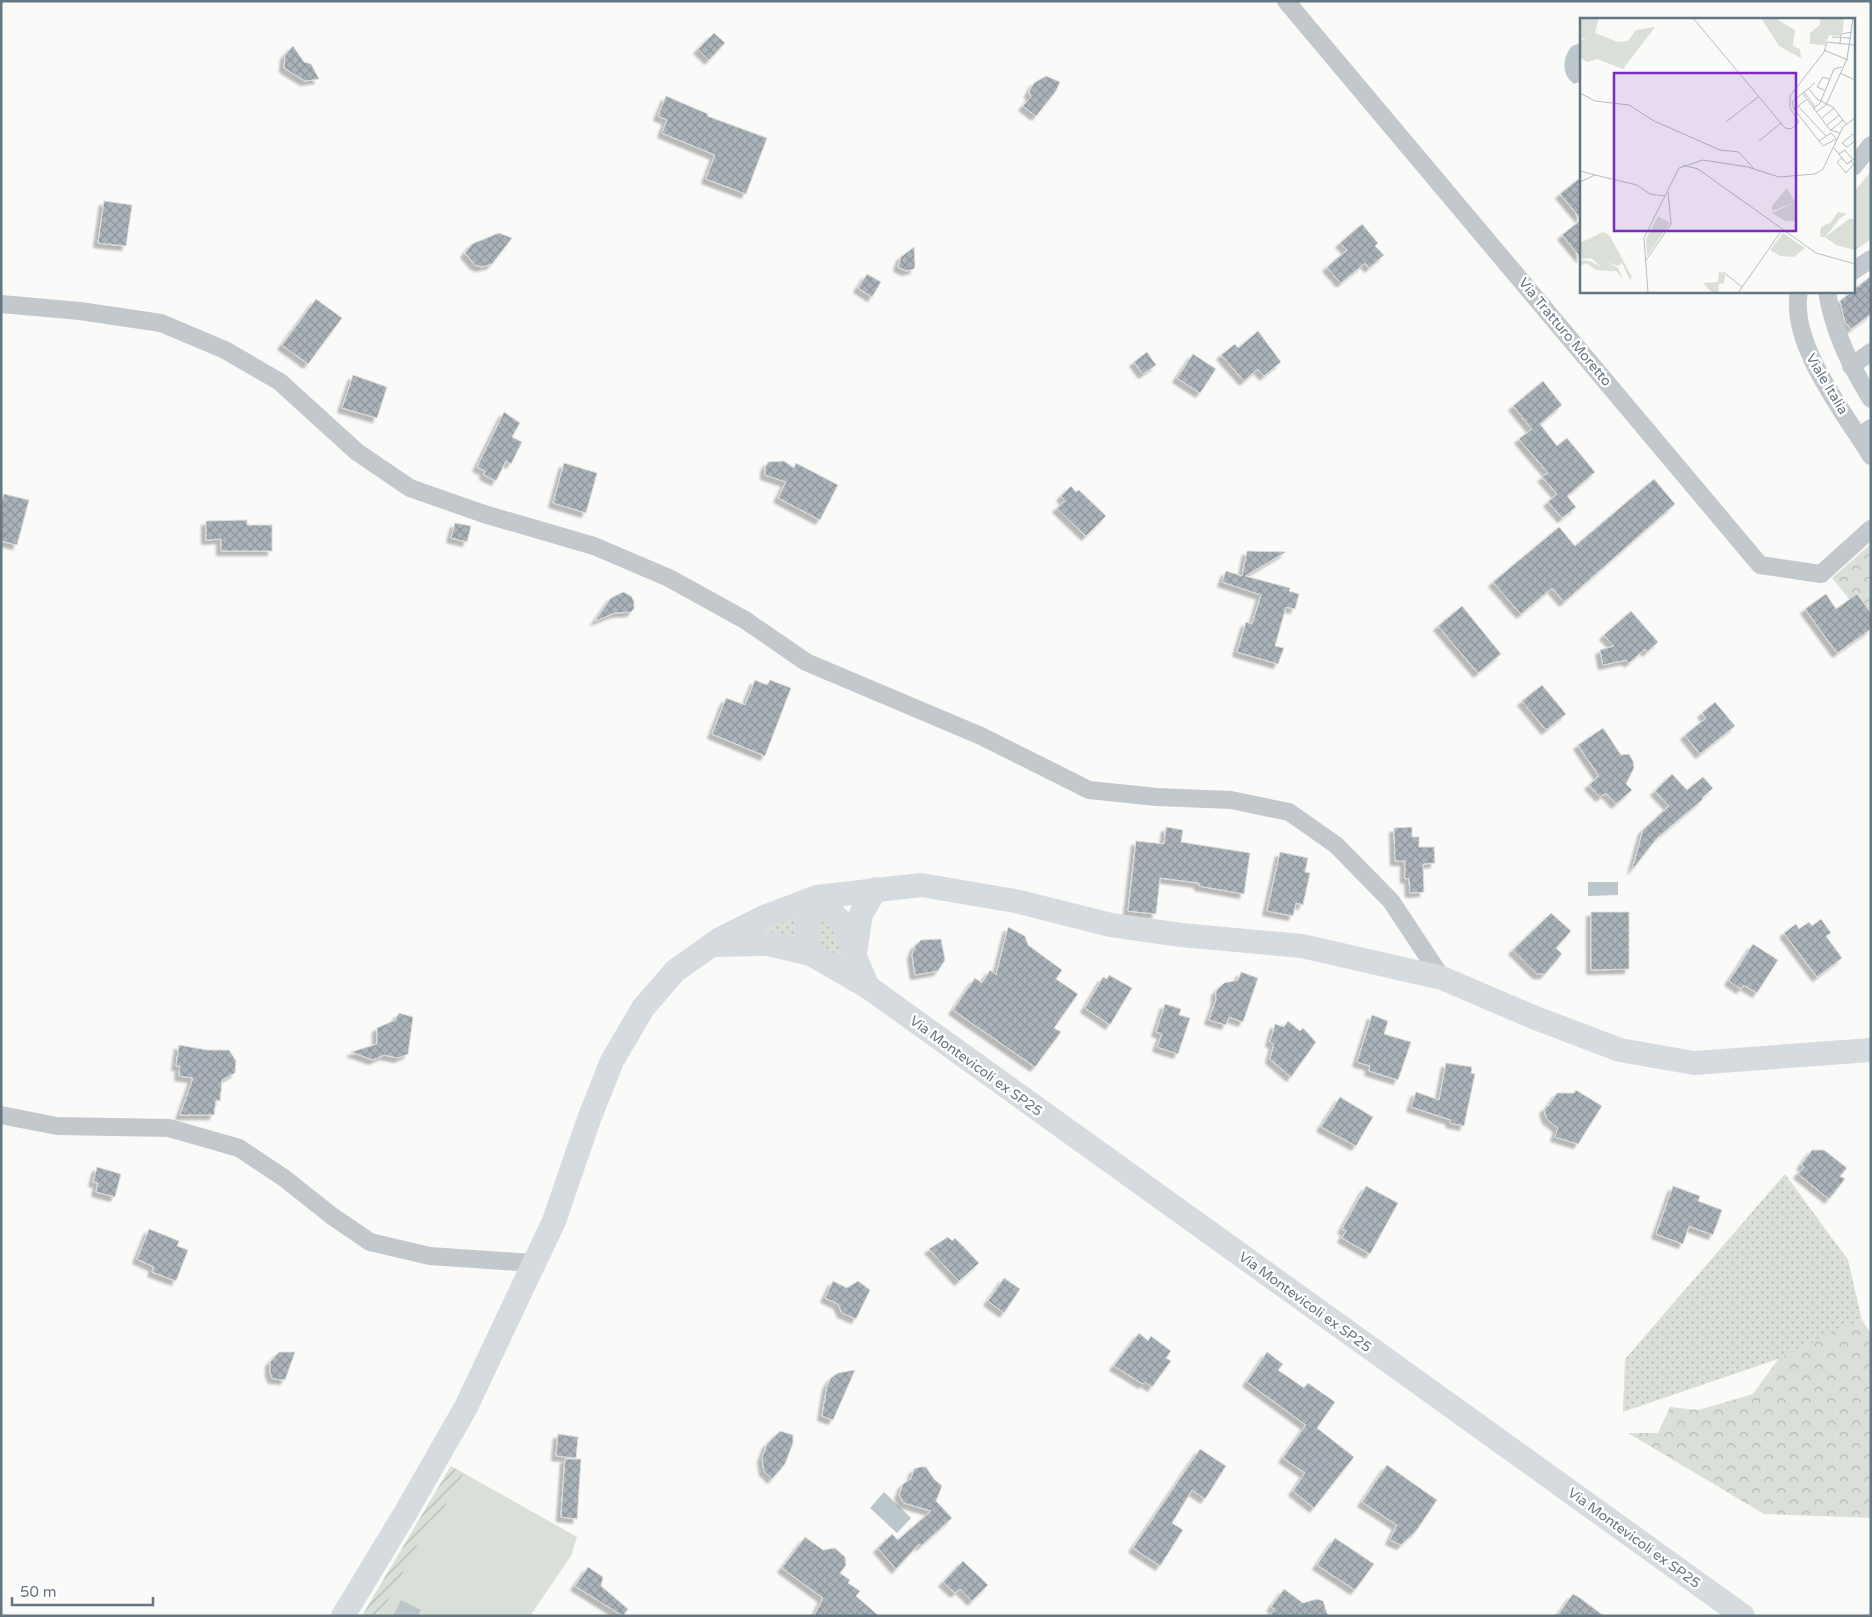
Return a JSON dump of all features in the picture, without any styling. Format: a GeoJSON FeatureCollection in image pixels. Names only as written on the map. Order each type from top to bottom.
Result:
{"type":"FeatureCollection","features":[{"type":"Feature","properties":{"kind":"street","name":"Via Tratturo Moretto"},"geometry":{"type":"LineString","coordinates":[[1286,1],[1760,565],[1821,574],[1871,529]]}},
{"type":"Feature","properties":{"kind":"street"},"geometry":{"type":"LineString","coordinates":[[1854,166],[1871,145]]}},
{"type":"Feature","properties":{"kind":"street"},"geometry":{"type":"LineString","coordinates":[[1854,271],[1871,259]]}},
{"type":"Feature","properties":{"kind":"street"},"geometry":{"type":"LineString","coordinates":[[1828,292],[1830,314],[1851,366],[1871,399]]}},
{"type":"Feature","properties":{"kind":"street","name":"Viale Italia"},"geometry":{"type":"LineString","coordinates":[[1798,299],[1808,353],[1865,432],[1871,456]]}},
{"type":"Feature","properties":{"kind":"street"},"geometry":{"type":"LineString","coordinates":[[1,304],[80,311],[161,324],[224,350],[280,382],[357,452],[410,488],[484,514],[594,546],[669,578],[745,620],[806,662],[981,736],[1089,790],[1158,797],[1231,800],[1289,812],[1336,845],[1391,901],[1442,978]]}},
{"type":"Feature","properties":{"kind":"street"},"geometry":{"type":"LineString","coordinates":[[1851,366],[1871,352]]}},
{"type":"Feature","properties":{"kind":"street"},"geometry":{"type":"LineString","coordinates":[[343,1616],[406,1512],[466,1407],[554,1221],[589,1120],[612,1061],[643,1008],[675,971],[711,945],[764,917],[817,897],[921,885],[1015,900],[1111,925],[1181,935],[1302,946],[1442,978],[1533,1017],[1620,1050],[1694,1063],[1871,1050]]}},
{"type":"Feature","properties":{"kind":"street"},"geometry":{"type":"LineString","coordinates":[[855,957],[861,914],[876,889]]}},
{"type":"Feature","properties":{"kind":"street"},"geometry":{"type":"LineString","coordinates":[[811,954],[806,928],[817,897]]}},
{"type":"Feature","properties":{"kind":"street"},"geometry":{"type":"LineString","coordinates":[[817,897],[844,925],[868,987]]}},
{"type":"Feature","properties":{"kind":"street","name":"Via Montevicoli ex SP25"},"geometry":{"type":"LineString","coordinates":[[711,945],[768,944],[811,954],[868,987],[1732,1613]]}},
{"type":"Feature","properties":{"kind":"street"},"geometry":{"type":"LineString","coordinates":[[1,1115],[57,1126],[169,1128],[239,1148],[284,1178],[332,1216],[370,1242],[430,1256],[533,1263]]}},
{"type":"Feature","properties":{"kind":"green space"},"geometry":{"type":"Polygon","coordinates":[[[1871,171],[1871,239],[1854,251],[1854,192],[1871,171]]]}},
{"type":"Feature","properties":{"kind":"green space"},"geometry":{"type":"Polygon","coordinates":[[[1871,544],[1871,626],[1832,578],[1871,544]]]}},
{"type":"Feature","properties":{"kind":"green space"},"geometry":{"type":"Polygon","coordinates":[[[814,915],[825,916],[839,938],[848,968],[822,951],[814,915]]]}},
{"type":"Feature","properties":{"kind":"green space"},"geometry":{"type":"Polygon","coordinates":[[[796,916],[800,943],[758,933],[796,916]]]}},
{"type":"Feature","properties":{"kind":"green space"},"geometry":{"type":"Polygon","coordinates":[[[1785,1174],[1848,1260],[1862,1320],[1810,1348],[1623,1412],[1625,1359],[1785,1174]]]}},
{"type":"Feature","properties":{"kind":"green space"},"geometry":{"type":"Polygon","coordinates":[[[1862,1320],[1871,1334],[1871,1518],[1764,1514],[1628,1433],[1658,1433],[1670,1407],[1698,1410],[1753,1394],[1779,1358],[1862,1320]]]}},
{"type":"Feature","properties":{"kind":"green space"},"geometry":{"type":"Polygon","coordinates":[[[451,1466],[577,1537],[571,1556],[530,1616],[362,1616],[451,1466]]]}},
{"type":"Feature","properties":{"kind":"green space"},"geometry":{"type":"Polygon","coordinates":[[[451,1466],[463,1474],[437,1519],[430,1520],[380,1616],[362,1616],[451,1466]]]}},
{"type":"Feature","properties":{"kind":"shaded area"},"geometry":{"type":"Polygon","coordinates":[[[1580,43],[1580,81],[1574,84],[1567,76],[1564,66],[1566,56],[1572,46],[1580,43]]]}},
{"type":"Feature","properties":{"kind":"shaded area"},"geometry":{"type":"Polygon","coordinates":[[[1588,882],[1618,882],[1618,895],[1588,896],[1588,882]]]}},
{"type":"Feature","properties":{"kind":"shaded area"},"geometry":{"type":"Polygon","coordinates":[[[884,1492],[911,1518],[897,1533],[870,1508],[884,1492]]]}},
{"type":"Feature","properties":{"kind":"shaded area"},"geometry":{"type":"Polygon","coordinates":[[[401,1600],[421,1610],[418,1616],[393,1616],[401,1600]]]}},
{"type":"Feature","properties":{"kind":"building"},"geometry":{"type":"Polygon","coordinates":[[[714,33],[725,43],[709,60],[698,49],[714,33]]]}},
{"type":"Feature","properties":{"kind":"building"},"geometry":{"type":"Polygon","coordinates":[[[293,46],[304,62],[311,64],[319,79],[305,81],[284,68],[285,55],[293,46]]]}},
{"type":"Feature","properties":{"kind":"building"},"geometry":{"type":"Polygon","coordinates":[[[1046,76],[1060,82],[1056,91],[1036,116],[1023,106],[1031,97],[1029,92],[1034,83],[1046,76]]]}},
{"type":"Feature","properties":{"kind":"building"},"geometry":{"type":"Polygon","coordinates":[[[666,96],[708,114],[707,116],[767,138],[746,194],[706,179],[715,155],[662,133],[667,120],[658,116],[666,96]]]}},
{"type":"Feature","properties":{"kind":"building"},"geometry":{"type":"Polygon","coordinates":[[[1580,178],[1580,218],[1560,194],[1580,178]]]}},
{"type":"Feature","properties":{"kind":"building"},"geometry":{"type":"Polygon","coordinates":[[[104,201],[132,205],[126,246],[98,243],[104,201]]]}},
{"type":"Feature","properties":{"kind":"building"},"geometry":{"type":"Polygon","coordinates":[[[1580,221],[1580,257],[1562,235],[1580,221]]]}},
{"type":"Feature","properties":{"kind":"building"},"geometry":{"type":"Polygon","coordinates":[[[1362,224],[1378,243],[1375,246],[1384,255],[1369,268],[1365,263],[1341,283],[1327,267],[1347,250],[1340,243],[1362,224]]]}},
{"type":"Feature","properties":{"kind":"building"},"geometry":{"type":"Polygon","coordinates":[[[499,233],[512,238],[492,264],[481,267],[475,265],[465,253],[472,244],[499,233]]]}},
{"type":"Feature","properties":{"kind":"building"},"geometry":{"type":"Polygon","coordinates":[[[914,247],[914,269],[906,271],[898,267],[901,257],[914,247]]]}},
{"type":"Feature","properties":{"kind":"building"},"geometry":{"type":"Polygon","coordinates":[[[867,274],[881,282],[872,297],[858,288],[867,274]]]}},
{"type":"Feature","properties":{"kind":"building"},"geometry":{"type":"Polygon","coordinates":[[[1871,276],[1871,314],[1851,329],[1845,322],[1840,301],[1851,292],[1854,292],[1854,290],[1871,276]]]}},
{"type":"Feature","properties":{"kind":"building"},"geometry":{"type":"Polygon","coordinates":[[[316,299],[342,318],[308,364],[282,345],[316,299]]]}},
{"type":"Feature","properties":{"kind":"building"},"geometry":{"type":"Polygon","coordinates":[[[1258,331],[1281,362],[1264,376],[1258,369],[1244,381],[1221,355],[1235,344],[1238,348],[1258,331]]]}},
{"type":"Feature","properties":{"kind":"building"},"geometry":{"type":"Polygon","coordinates":[[[1147,352],[1156,365],[1143,374],[1134,362],[1147,352]]]}},
{"type":"Feature","properties":{"kind":"building"},"geometry":{"type":"Polygon","coordinates":[[[1193,354],[1216,369],[1200,393],[1177,378],[1193,354]]]}},
{"type":"Feature","properties":{"kind":"building"},"geometry":{"type":"Polygon","coordinates":[[[353,375],[387,387],[377,418],[342,408],[353,375]]]}},
{"type":"Feature","properties":{"kind":"building"},"geometry":{"type":"Polygon","coordinates":[[[1543,381],[1562,405],[1540,424],[1557,446],[1567,438],[1595,472],[1567,496],[1576,507],[1562,518],[1548,502],[1557,494],[1542,477],[1548,473],[1519,439],[1532,429],[1513,406],[1543,381]]]}},
{"type":"Feature","properties":{"kind":"building"},"geometry":{"type":"Polygon","coordinates":[[[504,412],[520,423],[512,437],[522,442],[511,464],[506,461],[496,481],[484,475],[485,471],[477,467],[504,412]]]}},
{"type":"Feature","properties":{"kind":"building"},"geometry":{"type":"Polygon","coordinates":[[[784,461],[794,468],[796,463],[838,485],[820,520],[778,498],[786,482],[765,475],[765,468],[768,462],[784,461]]]}},
{"type":"Feature","properties":{"kind":"building"},"geometry":{"type":"Polygon","coordinates":[[[564,463],[597,473],[586,513],[553,503],[564,463]]]}},
{"type":"Feature","properties":{"kind":"building"},"geometry":{"type":"Polygon","coordinates":[[[1654,479],[1675,504],[1564,602],[1552,588],[1521,614],[1493,582],[1559,527],[1575,546],[1654,479]]]}},
{"type":"Feature","properties":{"kind":"building"},"geometry":{"type":"Polygon","coordinates":[[[1071,486],[1076,492],[1079,490],[1106,516],[1086,536],[1057,508],[1065,501],[1061,496],[1071,486]]]}},
{"type":"Feature","properties":{"kind":"building"},"geometry":{"type":"Polygon","coordinates":[[[4,494],[29,500],[17,545],[1,541],[1,504],[4,494]]]}},
{"type":"Feature","properties":{"kind":"building"},"geometry":{"type":"Polygon","coordinates":[[[247,520],[247,525],[272,525],[272,551],[221,551],[221,539],[206,540],[206,521],[247,520]]]}},
{"type":"Feature","properties":{"kind":"building"},"geometry":{"type":"Polygon","coordinates":[[[455,523],[471,526],[467,542],[451,538],[455,523]]]}},
{"type":"Feature","properties":{"kind":"building"},"geometry":{"type":"Polygon","coordinates":[[[1247,551],[1286,552],[1245,576],[1290,588],[1289,591],[1299,594],[1295,609],[1286,607],[1275,646],[1284,648],[1278,664],[1237,652],[1246,622],[1252,624],[1261,595],[1222,582],[1226,571],[1242,576],[1247,551]]]}},
{"type":"Feature","properties":{"kind":"building"},"geometry":{"type":"Polygon","coordinates":[[[623,592],[631,596],[634,601],[634,609],[631,612],[615,613],[595,621],[611,598],[623,592]]]}},
{"type":"Feature","properties":{"kind":"building"},"geometry":{"type":"Polygon","coordinates":[[[1826,594],[1836,609],[1857,594],[1871,613],[1871,629],[1837,653],[1805,609],[1826,594]]]}},
{"type":"Feature","properties":{"kind":"building"},"geometry":{"type":"Polygon","coordinates":[[[1462,606],[1501,654],[1478,673],[1438,626],[1462,606]]]}},
{"type":"Feature","properties":{"kind":"building"},"geometry":{"type":"Polygon","coordinates":[[[1631,611],[1658,642],[1647,652],[1645,649],[1629,663],[1626,660],[1603,665],[1600,650],[1614,646],[1604,635],[1631,611]]]}},
{"type":"Feature","properties":{"kind":"building"},"geometry":{"type":"Polygon","coordinates":[[[755,680],[767,685],[770,680],[791,688],[765,756],[712,734],[726,698],[745,705],[755,680]]]}},
{"type":"Feature","properties":{"kind":"building"},"geometry":{"type":"Polygon","coordinates":[[[1542,685],[1566,714],[1546,730],[1522,701],[1542,685]]]}},
{"type":"Feature","properties":{"kind":"building"},"geometry":{"type":"Polygon","coordinates":[[[1715,702],[1735,726],[1700,754],[1685,735],[1706,718],[1702,713],[1715,702]]]}},
{"type":"Feature","properties":{"kind":"building"},"geometry":{"type":"Polygon","coordinates":[[[1603,728],[1621,755],[1629,754],[1633,761],[1634,768],[1626,784],[1632,790],[1616,804],[1606,793],[1600,797],[1589,785],[1599,776],[1578,745],[1603,728]]]}},
{"type":"Feature","properties":{"kind":"building"},"geometry":{"type":"Polygon","coordinates":[[[1672,774],[1687,790],[1703,777],[1713,788],[1703,799],[1657,838],[1632,870],[1643,830],[1669,806],[1655,791],[1672,774]]]}},
{"type":"Feature","properties":{"kind":"building"},"geometry":{"type":"Polygon","coordinates":[[[1166,827],[1183,830],[1181,842],[1250,853],[1244,894],[1199,886],[1199,883],[1160,878],[1156,914],[1128,911],[1136,841],[1164,844],[1166,827]]]}},
{"type":"Feature","properties":{"kind":"building"},"geometry":{"type":"Polygon","coordinates":[[[1412,827],[1412,837],[1419,837],[1419,847],[1434,847],[1435,863],[1423,864],[1424,892],[1410,893],[1409,878],[1405,879],[1405,861],[1395,861],[1394,828],[1412,827]]]}},
{"type":"Feature","properties":{"kind":"building"},"geometry":{"type":"Polygon","coordinates":[[[1280,852],[1308,858],[1305,872],[1310,873],[1303,905],[1296,903],[1293,916],[1267,911],[1280,852]]]}},
{"type":"Feature","properties":{"kind":"building"},"geometry":{"type":"Polygon","coordinates":[[[1591,912],[1629,912],[1629,969],[1591,970],[1591,912]]]}},
{"type":"Feature","properties":{"kind":"building"},"geometry":{"type":"Polygon","coordinates":[[[1551,913],[1571,931],[1556,948],[1562,954],[1545,974],[1537,974],[1513,950],[1551,913]]]}},
{"type":"Feature","properties":{"kind":"building"},"geometry":{"type":"Polygon","coordinates":[[[1821,919],[1831,933],[1826,936],[1842,958],[1817,977],[1784,933],[1796,924],[1799,929],[1809,922],[1812,926],[1821,919]]]}},
{"type":"Feature","properties":{"kind":"building"},"geometry":{"type":"Polygon","coordinates":[[[1008,927],[1025,936],[1028,945],[1062,970],[1056,979],[1078,994],[1054,1028],[1061,1032],[1035,1067],[953,1010],[975,978],[982,983],[990,970],[996,975],[1008,927]]]}},
{"type":"Feature","properties":{"kind":"building"},"geometry":{"type":"Polygon","coordinates":[[[941,939],[945,960],[938,971],[915,975],[912,955],[915,946],[921,940],[941,939]]]}},
{"type":"Feature","properties":{"kind":"building"},"geometry":{"type":"Polygon","coordinates":[[[1753,944],[1778,960],[1757,993],[1744,985],[1741,989],[1729,981],[1753,944]]]}},
{"type":"Feature","properties":{"kind":"building"},"geometry":{"type":"Polygon","coordinates":[[[1241,972],[1258,978],[1243,1022],[1229,1017],[1226,1025],[1209,1020],[1216,1000],[1216,991],[1224,983],[1238,980],[1241,972]]]}},
{"type":"Feature","properties":{"kind":"building"},"geometry":{"type":"Polygon","coordinates":[[[1109,975],[1132,988],[1110,1025],[1085,1008],[1103,977],[1107,979],[1109,975]]]}},
{"type":"Feature","properties":{"kind":"building"},"geometry":{"type":"Polygon","coordinates":[[[1165,1004],[1181,1009],[1179,1015],[1190,1018],[1178,1054],[1157,1047],[1162,1034],[1156,1032],[1165,1004]]]}},
{"type":"Feature","properties":{"kind":"building"},"geometry":{"type":"Polygon","coordinates":[[[399,1013],[413,1017],[408,1054],[398,1058],[384,1055],[373,1060],[351,1052],[377,1044],[377,1028],[395,1020],[399,1013]]]}},
{"type":"Feature","properties":{"kind":"building"},"geometry":{"type":"Polygon","coordinates":[[[1372,1015],[1388,1021],[1384,1034],[1411,1042],[1398,1080],[1369,1071],[1370,1066],[1357,1062],[1372,1015]]]}},
{"type":"Feature","properties":{"kind":"building"},"geometry":{"type":"Polygon","coordinates":[[[1288,1021],[1300,1031],[1303,1028],[1316,1042],[1291,1077],[1270,1059],[1274,1044],[1270,1042],[1275,1024],[1284,1027],[1288,1021]]]}},
{"type":"Feature","properties":{"kind":"building"},"geometry":{"type":"Polygon","coordinates":[[[179,1045],[207,1050],[229,1050],[236,1061],[235,1073],[222,1080],[220,1101],[216,1100],[214,1115],[180,1115],[193,1078],[179,1076],[180,1066],[176,1066],[179,1045]]]}},
{"type":"Feature","properties":{"kind":"building"},"geometry":{"type":"Polygon","coordinates":[[[1446,1063],[1472,1067],[1471,1073],[1475,1074],[1464,1126],[1450,1123],[1451,1120],[1411,1107],[1416,1092],[1439,1100],[1446,1063]]]}},
{"type":"Feature","properties":{"kind":"building"},"geometry":{"type":"Polygon","coordinates":[[[1576,1090],[1602,1106],[1578,1144],[1555,1137],[1558,1128],[1547,1119],[1544,1109],[1557,1093],[1574,1093],[1576,1090]]]}},
{"type":"Feature","properties":{"kind":"building"},"geometry":{"type":"Polygon","coordinates":[[[1340,1097],[1373,1117],[1356,1146],[1321,1127],[1340,1097]]]}},
{"type":"Feature","properties":{"kind":"building"},"geometry":{"type":"Polygon","coordinates":[[[1812,1150],[1824,1150],[1847,1168],[1840,1176],[1845,1179],[1829,1199],[1798,1174],[1804,1167],[1801,1165],[1812,1150]]]}},
{"type":"Feature","properties":{"kind":"building"},"geometry":{"type":"Polygon","coordinates":[[[97,1167],[121,1174],[115,1197],[96,1192],[98,1183],[93,1182],[97,1167]]]}},
{"type":"Feature","properties":{"kind":"building"},"geometry":{"type":"Polygon","coordinates":[[[1366,1186],[1398,1203],[1370,1254],[1342,1238],[1346,1231],[1342,1229],[1366,1186]]]}},
{"type":"Feature","properties":{"kind":"building"},"geometry":{"type":"Polygon","coordinates":[[[1673,1186],[1700,1196],[1698,1201],[1722,1210],[1713,1235],[1689,1226],[1683,1244],[1656,1234],[1673,1186]]]}},
{"type":"Feature","properties":{"kind":"building"},"geometry":{"type":"Polygon","coordinates":[[[149,1229],[179,1241],[177,1246],[188,1250],[176,1281],[152,1272],[154,1267],[137,1259],[149,1229]]]}},
{"type":"Feature","properties":{"kind":"building"},"geometry":{"type":"Polygon","coordinates":[[[948,1237],[952,1241],[955,1238],[979,1263],[959,1281],[929,1249],[948,1237]]]}},
{"type":"Feature","properties":{"kind":"building"},"geometry":{"type":"Polygon","coordinates":[[[1004,1278],[1020,1289],[1004,1313],[988,1301],[1004,1278]]]}},
{"type":"Feature","properties":{"kind":"building"},"geometry":{"type":"Polygon","coordinates":[[[833,1281],[847,1288],[858,1281],[870,1290],[856,1319],[842,1313],[838,1304],[825,1298],[833,1281]]]}},
{"type":"Feature","properties":{"kind":"building"},"geometry":{"type":"Polygon","coordinates":[[[1139,1333],[1148,1341],[1151,1336],[1171,1351],[1166,1358],[1171,1361],[1152,1387],[1145,1382],[1143,1384],[1114,1366],[1139,1333]]]}},
{"type":"Feature","properties":{"kind":"building"},"geometry":{"type":"Polygon","coordinates":[[[279,1352],[295,1352],[285,1380],[273,1379],[270,1373],[270,1362],[279,1352]]]}},
{"type":"Feature","properties":{"kind":"building"},"geometry":{"type":"Polygon","coordinates":[[[1267,1352],[1283,1364],[1278,1370],[1304,1388],[1308,1383],[1335,1402],[1317,1428],[1354,1457],[1314,1508],[1293,1491],[1305,1473],[1283,1458],[1306,1425],[1247,1382],[1267,1352]]]}},
{"type":"Feature","properties":{"kind":"building"},"geometry":{"type":"Polygon","coordinates":[[[855,1370],[833,1420],[822,1416],[827,1386],[831,1378],[838,1373],[855,1370]]]}},
{"type":"Feature","properties":{"kind":"building"},"geometry":{"type":"Polygon","coordinates":[[[780,1431],[793,1435],[793,1443],[785,1464],[772,1479],[764,1471],[762,1458],[767,1444],[780,1431]]]}},
{"type":"Feature","properties":{"kind":"building"},"geometry":{"type":"Polygon","coordinates":[[[558,1434],[578,1437],[576,1458],[556,1456],[558,1434]]]}},
{"type":"Feature","properties":{"kind":"building"},"geometry":{"type":"Polygon","coordinates":[[[1200,1449],[1226,1466],[1205,1499],[1192,1490],[1172,1523],[1183,1530],[1160,1566],[1133,1548],[1200,1449]]]}},
{"type":"Feature","properties":{"kind":"building"},"geometry":{"type":"Polygon","coordinates":[[[565,1459],[581,1459],[577,1519],[561,1517],[565,1459]]]}},
{"type":"Feature","properties":{"kind":"building"},"geometry":{"type":"Polygon","coordinates":[[[1387,1465],[1437,1500],[1416,1531],[1401,1545],[1390,1540],[1397,1525],[1362,1502],[1387,1465]]]}},
{"type":"Feature","properties":{"kind":"building"},"geometry":{"type":"Polygon","coordinates":[[[926,1467],[934,1479],[942,1486],[936,1501],[952,1518],[921,1546],[919,1544],[896,1569],[878,1548],[892,1534],[898,1540],[931,1511],[904,1503],[899,1495],[903,1484],[911,1479],[914,1469],[926,1467]]]}},
{"type":"Feature","properties":{"kind":"building"},"geometry":{"type":"Polygon","coordinates":[[[805,1537],[823,1550],[835,1548],[845,1557],[846,1565],[840,1573],[850,1580],[848,1583],[860,1591],[856,1596],[879,1616],[814,1616],[823,1598],[782,1568],[805,1537]]]}},
{"type":"Feature","properties":{"kind":"building"},"geometry":{"type":"Polygon","coordinates":[[[1335,1538],[1374,1564],[1355,1590],[1317,1565],[1335,1538]]]}},
{"type":"Feature","properties":{"kind":"building"},"geometry":{"type":"Polygon","coordinates":[[[963,1561],[988,1585],[972,1601],[960,1589],[955,1593],[943,1582],[963,1561]]]}},
{"type":"Feature","properties":{"kind":"building"},"geometry":{"type":"Polygon","coordinates":[[[588,1567],[603,1577],[601,1586],[628,1609],[623,1616],[575,1586],[588,1567]]]}},
{"type":"Feature","properties":{"kind":"building"},"geometry":{"type":"Polygon","coordinates":[[[1284,1589],[1303,1603],[1317,1599],[1323,1601],[1328,1616],[1269,1616],[1275,1609],[1271,1607],[1284,1589]]]}},
{"type":"Feature","properties":{"kind":"building"},"geometry":{"type":"Polygon","coordinates":[[[1573,1594],[1580,1598],[1604,1616],[1557,1616],[1573,1594]]]}}]}
